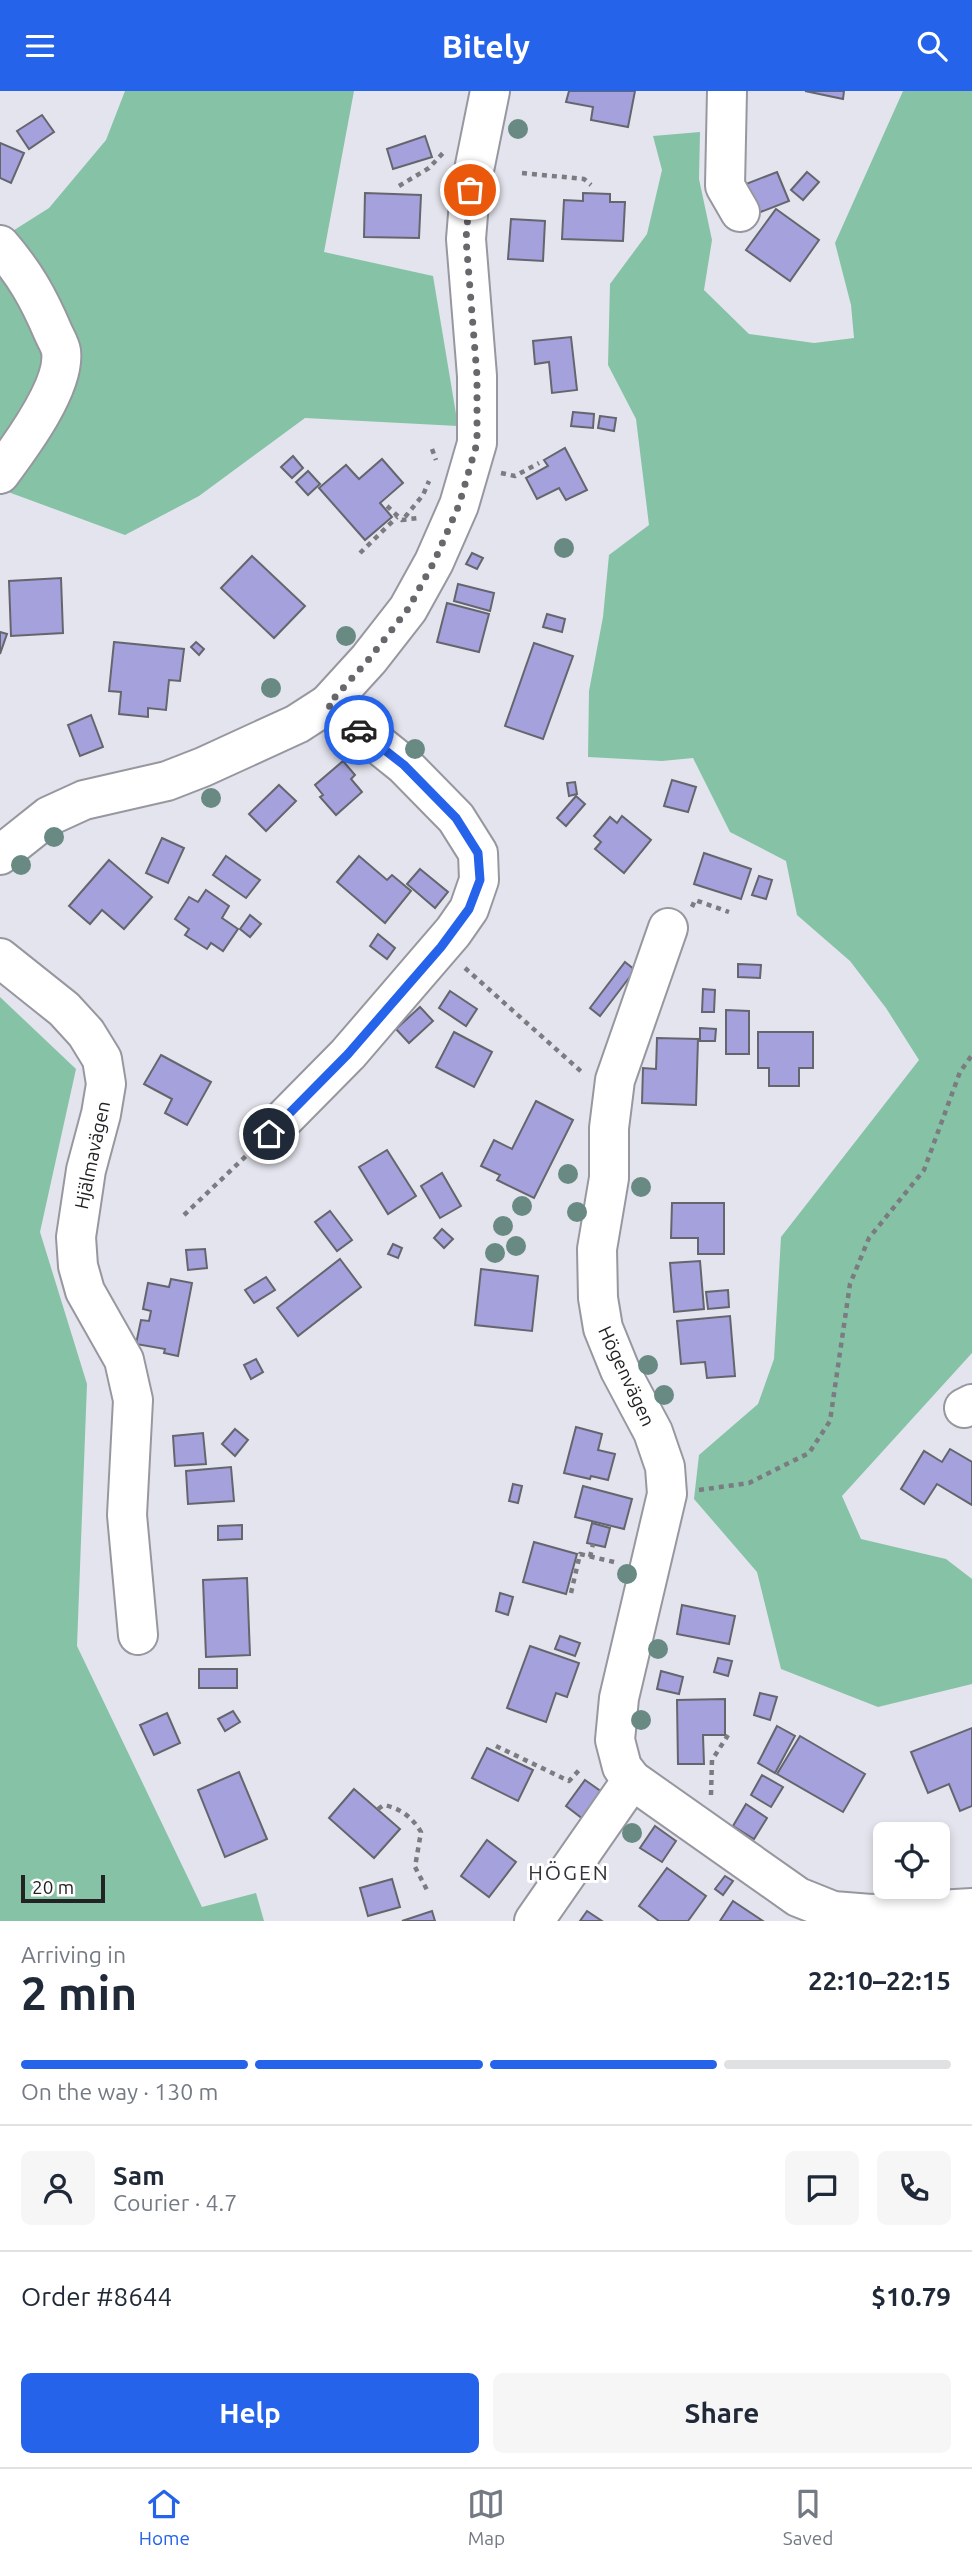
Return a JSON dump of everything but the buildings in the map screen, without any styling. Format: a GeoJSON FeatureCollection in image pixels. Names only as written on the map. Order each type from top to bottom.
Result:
{"type":"FeatureCollection","features":[{"type":"Feature","properties":{"kind":"street"},"geometry":{"type":"LineString","coordinates":[[0,855],[49,817],[84,800],[167,781],[203,767],[298,723],[328,705],[408,609],[434,562],[459,505],[477,443],[477,376],[466,239],[470,190],[490,91]]}},
{"type":"Feature","properties":{"kind":"street"},"geometry":{"type":"LineString","coordinates":[[727,91],[725,186],[740,212]]}},
{"type":"Feature","properties":{"kind":"street"},"geometry":{"type":"LineString","coordinates":[[0,245],[24,274],[42,307],[61,352],[55,388],[0,474]]}},
{"type":"Feature","properties":{"kind":"street"},"geometry":{"type":"LineString","coordinates":[[269,1134],[348,1054],[441,947],[469,909],[480,880],[478,853],[456,818],[404,765],[328,705]]}},
{"type":"Feature","properties":{"kind":"street","name":"Högenvägen"},"geometry":{"type":"LineString","coordinates":[[632,1780],[622,1767],[615,1740],[619,1697],[667,1494],[665,1467],[653,1432],[620,1370],[603,1328],[598,1298],[597,1249],[609,1178],[609,1128],[615,1080],[668,929]]}},
{"type":"Feature","properties":{"kind":"street","name":"Hjälmavägen"},"geometry":{"type":"LineString","coordinates":[[0,958],[64,1009],[86,1033],[102,1059],[106,1084],[86,1171],[76,1237],[78,1266],[85,1290],[124,1360],[133,1400],[127,1515],[138,1635]]}},
{"type":"Feature","properties":{"kind":"street"},"geometry":{"type":"LineString","coordinates":[[534,1921],[632,1780],[798,1897],[833,1911],[871,1914],[972,1908]]}},
{"type":"Feature","properties":{"kind":"path"},"geometry":{"type":"LineString","coordinates":[[399,186],[429,168],[447,149]]}},
{"type":"Feature","properties":{"kind":"path"},"geometry":{"type":"LineString","coordinates":[[522,173],[584,179],[591,185]]}},
{"type":"Feature","properties":{"kind":"path"},"geometry":{"type":"LineString","coordinates":[[432,449],[435,468]]}},
{"type":"Feature","properties":{"kind":"path"},"geometry":{"type":"LineString","coordinates":[[495,471],[515,476],[539,463]]}},
{"type":"Feature","properties":{"kind":"path"},"geometry":{"type":"LineString","coordinates":[[360,553],[414,508],[429,480]]}},
{"type":"Feature","properties":{"kind":"path"},"geometry":{"type":"LineString","coordinates":[[441,947],[613,1099]]}},
{"type":"Feature","properties":{"kind":"path"},"geometry":{"type":"LineString","coordinates":[[667,1494],[749,1483],[809,1453],[831,1421],[850,1284],[864,1249],[869,1238],[924,1170],[960,1072],[972,1055]]}},
{"type":"Feature","properties":{"kind":"path"},"geometry":{"type":"LineString","coordinates":[[184,1215],[269,1134]]}},
{"type":"Feature","properties":{"kind":"path"},"geometry":{"type":"LineString","coordinates":[[590,1557],[593,1544]]}},
{"type":"Feature","properties":{"kind":"path"},"geometry":{"type":"LineString","coordinates":[[571,1593],[579,1554],[649,1571]]}},
{"type":"Feature","properties":{"kind":"path"},"geometry":{"type":"LineString","coordinates":[[696,1823],[712,1794],[712,1759],[728,1735]]}},
{"type":"Feature","properties":{"kind":"path"},"geometry":{"type":"LineString","coordinates":[[496,1746],[569,1781],[581,1768]]}},
{"type":"Feature","properties":{"kind":"path"},"geometry":{"type":"LineString","coordinates":[[378,1809],[384,1805],[397,1809],[416,1822],[421,1832],[415,1867],[427,1890]]}},
{"type":"Feature","properties":{"kind":"green space"},"geometry":{"type":"Polygon","coordinates":[[[125,91],[354,91],[324,252],[433,276],[458,426],[305,418],[199,496],[125,535],[0,489],[0,239],[49,208],[106,140],[125,91]]]}},
{"type":"Feature","properties":{"kind":"green space"},"geometry":{"type":"Polygon","coordinates":[[[903,91],[972,91],[972,1353],[842,1496],[861,1539],[946,1559],[972,1579],[972,1684],[878,1707],[781,1669],[757,1572],[694,1499],[699,1455],[758,1404],[774,1359],[781,1237],[919,1060],[886,1008],[850,961],[797,915],[786,861],[730,832],[693,758],[662,761],[588,757],[589,691],[603,617],[609,555],[649,525],[636,419],[608,365],[610,284],[647,234],[662,170],[653,136],[700,132],[699,179],[712,240],[704,290],[749,334],[814,343],[854,338],[851,305],[835,243],[903,91]]]}},
{"type":"Feature","properties":{"kind":"green space"},"geometry":{"type":"Polygon","coordinates":[[[0,997],[76,1069],[40,1232],[87,1384],[77,1646],[202,1907],[256,1893],[264,1921],[0,1921],[0,997]]]}},
{"type":"Feature","properties":{"kind":"way so far"},"geometry":{"type":"LineString","coordinates":[[359,730],[328,705],[408,609],[434,562],[459,505],[477,443],[477,376],[466,239],[470,190]]}},
{"type":"Feature","properties":{"kind":"district","name":"HÖGEN"},"geometry":{"type":"Point","coordinates":[569,1872]}},
{"type":"Feature","properties":{"kind":"route"},"geometry":{"type":"LineString","coordinates":[[269,1134],[348,1054],[441,947],[469,909],[480,880],[478,853],[456,818],[404,765],[359,730]]}}]}
